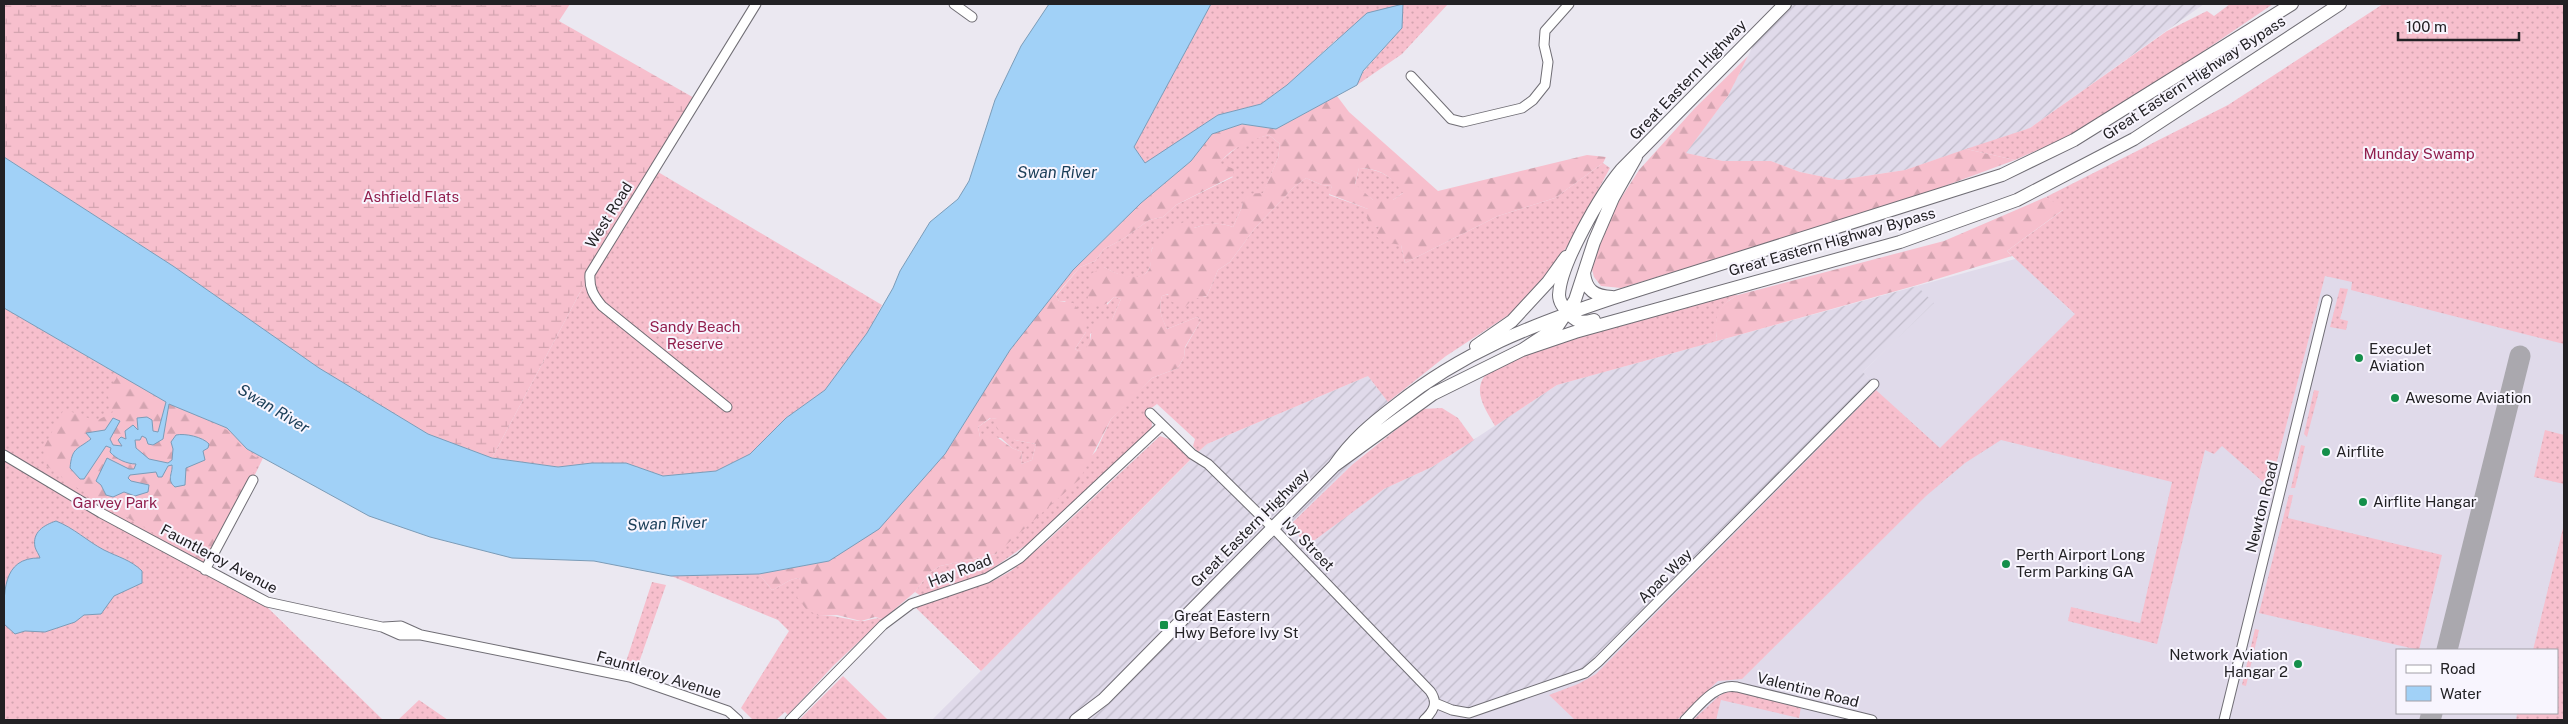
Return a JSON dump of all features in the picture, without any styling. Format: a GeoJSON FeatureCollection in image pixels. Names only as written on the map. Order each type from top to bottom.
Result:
{"type":"FeatureCollection","features":[{"type":"Feature","properties":{"kind":"highway","name":"Great Eastern Highway"},"geometry":{"type":"LineString","coordinates":[[1568,313],[1561,303],[1559,295],[1562,282],[1577,243],[1606,189],[1785,4]]}},
{"type":"Feature","properties":{"kind":"highway","name":"Great Eastern Highway Bypass"},"geometry":{"type":"LineString","coordinates":[[1568,313],[2002,175],[2074,140],[2292,4]]}},
{"type":"Feature","properties":{"kind":"highway","name":"Great Eastern Highway Bypass"},"geometry":{"type":"LineString","coordinates":[[1522,350],[1635,315],[1900,242],[2017,200],[2134,139],[2340,4]]}},
{"type":"Feature","properties":{"kind":"highway","name":"Great Eastern Highway"},"geometry":{"type":"LineString","coordinates":[[1334,466],[1433,394],[1522,350],[1557,327],[1568,313],[1613,198],[1636,157]]}},
{"type":"Feature","properties":{"kind":"highway"},"geometry":{"type":"LineString","coordinates":[[1450,366],[1512,321],[1548,282],[1577,243]]}},
{"type":"Feature","properties":{"kind":"highway"},"geometry":{"type":"LineString","coordinates":[[1584,272],[1587,286],[1594,294],[1613,298]]}},
{"type":"Feature","properties":{"kind":"highway"},"geometry":{"type":"LineString","coordinates":[[1568,313],[1579,322],[1587,322],[1627,312],[1635,315]]}},
{"type":"Feature","properties":{"kind":"highway","name":"Great Eastern Highway"},"geometry":{"type":"LineString","coordinates":[[1076,720],[1104,699],[1334,466],[1356,438],[1429,379],[1450,366],[1512,334],[1568,313]]}},
{"type":"Feature","properties":{"kind":"highway","name":"Great Eastern Highway"},"geometry":{"type":"LineString","coordinates":[[1089,720],[1104,699]]}},
{"type":"Feature","properties":{"kind":"street","name":"West Road"},"geometry":{"type":"LineString","coordinates":[[727,407],[609,313],[593,295],[589,284],[594,266],[756,4]]}},
{"type":"Feature","properties":{"kind":"street"},"geometry":{"type":"LineString","coordinates":[[954,4],[972,17]]}},
{"type":"Feature","properties":{"kind":"street"},"geometry":{"type":"LineString","coordinates":[[1411,76],[1451,118],[1463,122],[1522,108],[1533,100],[1545,84],[1548,62],[1544,45],[1545,32],[1569,4]]}},
{"type":"Feature","properties":{"kind":"street","name":"Newton Road"},"geometry":{"type":"LineString","coordinates":[[2224,720],[2327,300]]}},
{"type":"Feature","properties":{"kind":"street","name":"Apac Way"},"geometry":{"type":"LineString","coordinates":[[1435,704],[1469,713],[1585,673],[1874,384]]}},
{"type":"Feature","properties":{"kind":"street","name":"Ivy Street"},"geometry":{"type":"LineString","coordinates":[[1150,413],[1192,454],[1208,464],[1273,528],[1430,691],[1435,704]]}},
{"type":"Feature","properties":{"kind":"street","name":"Hay Road"},"geometry":{"type":"LineString","coordinates":[[790,720],[883,625],[911,604],[987,578],[1020,558],[1162,425]]}},
{"type":"Feature","properties":{"kind":"street","name":"Fauntleroy Avenue"},"geometry":{"type":"LineString","coordinates":[[4,454],[205,570],[267,602],[382,627],[400,626],[421,635],[630,677],[728,711],[738,720]]}},
{"type":"Feature","properties":{"kind":"street"},"geometry":{"type":"LineString","coordinates":[[205,570],[253,480]]}},
{"type":"Feature","properties":{"kind":"street","name":"Valentine Road"},"geometry":{"type":"LineString","coordinates":[[1684,720],[1725,686],[1737,686],[1872,720]]}},
{"type":"Feature","properties":{"kind":"street"},"geometry":{"type":"LineString","coordinates":[[1424,720],[1431,714],[1435,704]]}},
{"type":"Feature","properties":{"kind":"shaded area"},"geometry":{"type":"Polygon","coordinates":[[[1785,4],[2204,4],[2030,128],[1905,170],[1839,180],[1800,172],[1771,161],[1723,161],[1685,153],[1728,96],[1763,26],[1785,4]]]}},
{"type":"Feature","properties":{"kind":"shaded area"},"geometry":{"type":"Polygon","coordinates":[[[2088,206],[2564,325],[2564,660],[2558,649],[2396,649],[2396,714],[2551,714],[2549,720],[1424,720],[1874,384],[1863,372],[1933,304],[1917,286],[2015,259],[2088,206]]]}},
{"type":"Feature","properties":{"kind":"shaded area"},"geometry":{"type":"Polygon","coordinates":[[[1917,286],[1934,303],[1863,372],[1874,384],[1585,673],[1478,710],[1435,704],[1424,720],[932,720],[1207,444],[1368,376],[1401,418],[1293,522],[1304,547],[1384,489],[1432,467],[1557,385],[1917,286]]]}},
{"type":"Feature","properties":{"kind":"green space","name":"Ashfield Flats"},"geometry":{"type":"Polygon","coordinates":[[[4,4],[570,4],[559,21],[696,99],[594,266],[492,458],[428,434],[319,368],[173,266],[4,157],[4,4]]]}},
{"type":"Feature","properties":{"kind":"green space"},"geometry":{"type":"Polygon","coordinates":[[[1211,4],[1448,4],[1402,54],[1357,85],[1363,72],[1402,28],[1337,39],[1287,85],[1261,104],[1218,115],[1145,164],[1134,147],[1211,4]]]}},
{"type":"Feature","properties":{"kind":"green space"},"geometry":{"type":"Polygon","coordinates":[[[2230,4],[2273,4],[2130,101],[2062,139],[2015,160],[1966,149],[2030,128],[2167,31],[2207,11],[2214,16],[2230,4]]]}},
{"type":"Feature","properties":{"kind":"green space","name":"Munday Swamp"},"geometry":{"type":"Polygon","coordinates":[[[2383,4],[2564,4],[2564,344],[2351,290],[2352,282],[2325,276],[2270,488],[2222,446],[2214,454],[2205,450],[2157,644],[2068,621],[2071,607],[2140,623],[2172,482],[2001,440],[1965,463],[1926,496],[1742,679],[1718,681],[1677,720],[1575,720],[1549,695],[1578,684],[1596,674],[1876,390],[1940,448],[2075,314],[2007,251],[2063,210],[2046,197],[2228,105],[2383,4]]]}},
{"type":"Feature","properties":{"kind":"green space"},"geometry":{"type":"Polygon","coordinates":[[[1748,56],[1728,96],[1686,153],[1723,161],[1771,161],[1800,172],[1839,180],[1905,170],[1966,149],[2015,160],[1888,207],[1621,288],[1601,286],[1594,277],[1591,266],[1614,209],[1639,170],[1695,108],[1748,56]]]}},
{"type":"Feature","properties":{"kind":"green space"},"geometry":{"type":"Polygon","coordinates":[[[1337,96],[1349,112],[1438,191],[1587,155],[1606,157],[1603,163],[1555,198],[1498,216],[1405,263],[1401,245],[1384,242],[1376,236],[1379,226],[1371,228],[1367,218],[1368,209],[1329,194],[1332,186],[1322,185],[1306,178],[1294,187],[1255,228],[1230,262],[1218,270],[1207,296],[1193,299],[1185,307],[1172,302],[1168,294],[1162,296],[1161,312],[1167,329],[1197,317],[1201,320],[1185,347],[1184,357],[1178,368],[1152,378],[1111,419],[1080,479],[996,554],[940,566],[929,573],[915,592],[883,619],[875,617],[861,621],[837,615],[819,616],[806,609],[797,597],[803,587],[799,578],[772,590],[759,574],[829,561],[945,454],[1010,350],[1073,270],[1141,203],[1191,161],[1212,134],[1242,124],[1276,129],[1337,96]],[[1269,135],[1236,148],[1219,163],[1234,169],[1233,176],[1176,205],[1163,217],[1149,220],[1123,239],[1104,249],[1095,261],[1080,267],[1056,295],[1059,301],[1073,303],[1087,320],[1086,332],[1075,349],[1078,351],[1086,348],[1090,342],[1093,326],[1104,318],[1112,320],[1121,299],[1114,297],[1108,303],[1102,305],[1087,302],[1092,273],[1104,267],[1122,275],[1142,276],[1150,267],[1153,247],[1171,229],[1184,222],[1194,228],[1214,224],[1233,227],[1242,207],[1244,194],[1263,193],[1278,158],[1280,144],[1269,135]],[[1359,168],[1355,184],[1373,200],[1393,200],[1403,193],[1384,174],[1359,168]],[[990,418],[978,427],[980,437],[994,435],[1012,448],[1022,452],[1021,464],[1032,460],[1036,444],[1015,440],[997,429],[997,419],[990,418]]]}},
{"type":"Feature","properties":{"kind":"green space"},"geometry":{"type":"Polygon","coordinates":[[[1269,135],[1280,144],[1278,158],[1263,194],[1245,194],[1242,207],[1233,227],[1222,224],[1201,226],[1181,233],[1152,248],[1150,267],[1145,274],[1128,277],[1104,267],[1107,305],[1114,297],[1121,299],[1112,320],[1090,334],[1090,344],[1086,350],[1078,351],[1075,349],[1086,332],[1065,301],[1059,301],[1056,296],[1080,267],[1095,261],[1104,249],[1123,239],[1149,220],[1163,217],[1176,205],[1233,177],[1218,163],[1245,141],[1269,135]]]}},
{"type":"Feature","properties":{"kind":"green space"},"geometry":{"type":"Polygon","coordinates":[[[1603,163],[1610,168],[1568,245],[1542,282],[1510,314],[1446,356],[1388,402],[1368,376],[1207,444],[1198,452],[1193,446],[1195,439],[1157,404],[1146,412],[1152,423],[1148,436],[1032,541],[983,575],[921,596],[915,592],[929,573],[940,566],[996,554],[1096,451],[1111,419],[1129,400],[1152,378],[1178,368],[1184,357],[1185,348],[1201,320],[1197,317],[1167,329],[1161,313],[1162,296],[1207,296],[1218,270],[1230,262],[1255,228],[1294,187],[1306,178],[1322,185],[1332,186],[1329,195],[1368,209],[1371,227],[1379,226],[1401,245],[1405,263],[1498,216],[1555,198],[1603,163]]]}},
{"type":"Feature","properties":{"kind":"green space"},"geometry":{"type":"Polygon","coordinates":[[[1359,168],[1385,174],[1404,192],[1393,200],[1373,200],[1355,185],[1359,168]]]}},
{"type":"Feature","properties":{"kind":"green space","name":"Sandy Beach Reserve"},"geometry":{"type":"Polygon","coordinates":[[[653,169],[882,305],[867,333],[825,390],[786,418],[750,454],[716,471],[663,476],[626,463],[592,463],[558,467],[492,458],[594,266],[653,169]]]}},
{"type":"Feature","properties":{"kind":"green space"},"geometry":{"type":"Polygon","coordinates":[[[2046,197],[2064,209],[2007,251],[2012,256],[1914,286],[1717,341],[1716,325],[1718,314],[1725,304],[1738,295],[1944,241],[2046,197]]]}},
{"type":"Feature","properties":{"kind":"green space"},"geometry":{"type":"Polygon","coordinates":[[[2340,288],[2348,289],[2340,319],[2348,321],[2346,330],[2330,327],[2340,288]]]}},
{"type":"Feature","properties":{"kind":"green space"},"geometry":{"type":"Polygon","coordinates":[[[1729,294],[1738,295],[1725,304],[1718,314],[1716,326],[1717,341],[1557,385],[1495,426],[1483,405],[1480,391],[1481,384],[1490,370],[1549,344],[1729,294]]]}},
{"type":"Feature","properties":{"kind":"green space","name":"Garvey Park"},"geometry":{"type":"Polygon","coordinates":[[[4,308],[166,402],[227,428],[247,449],[263,458],[206,575],[266,606],[383,720],[4,720],[4,308]]]}},
{"type":"Feature","properties":{"kind":"green space"},"geometry":{"type":"Polygon","coordinates":[[[119,374],[166,402],[227,430],[246,451],[260,460],[208,560],[196,558],[69,483],[46,465],[43,449],[64,409],[96,421],[113,412],[107,393],[119,374]]]}},
{"type":"Feature","properties":{"kind":"green space"},"geometry":{"type":"Polygon","coordinates":[[[2314,390],[2319,391],[2307,437],[2304,434],[2314,390]]]}},
{"type":"Feature","properties":{"kind":"green space"},"geometry":{"type":"Polygon","coordinates":[[[1442,408],[1458,418],[1474,440],[1432,467],[1384,489],[1304,548],[1293,522],[1353,464],[1422,409],[1442,408]]]}},
{"type":"Feature","properties":{"kind":"green space"},"geometry":{"type":"Polygon","coordinates":[[[991,418],[997,419],[1015,440],[1036,444],[1032,460],[1021,464],[1022,452],[1012,448],[1001,438],[980,437],[978,427],[991,418]]]}},
{"type":"Feature","properties":{"kind":"green space"},"geometry":{"type":"Polygon","coordinates":[[[2545,430],[2564,435],[2564,484],[2534,477],[2545,430]]]}},
{"type":"Feature","properties":{"kind":"green space"},"geometry":{"type":"Polygon","coordinates":[[[1160,436],[1174,441],[1192,458],[981,671],[916,608],[929,601],[991,582],[1011,571],[1045,543],[1160,436]]]}},
{"type":"Feature","properties":{"kind":"green space"},"geometry":{"type":"Polygon","coordinates":[[[2301,445],[2305,446],[2295,488],[2291,488],[2301,445]]]}},
{"type":"Feature","properties":{"kind":"green space"},"geometry":{"type":"Polygon","coordinates":[[[2289,495],[2293,495],[2288,518],[2442,555],[2419,649],[2259,613],[2289,495]]]}},
{"type":"Feature","properties":{"kind":"green space"},"geometry":{"type":"Polygon","coordinates":[[[2564,524],[2564,720],[2516,720],[2517,714],[2558,714],[2558,649],[2533,649],[2564,524]]]}},
{"type":"Feature","properties":{"kind":"green space"},"geometry":{"type":"Polygon","coordinates":[[[759,574],[772,590],[799,578],[819,616],[859,621],[876,618],[883,619],[833,666],[788,715],[785,712],[776,720],[753,720],[741,708],[789,631],[778,620],[671,576],[759,574]]]}},
{"type":"Feature","properties":{"kind":"green space"},"geometry":{"type":"Polygon","coordinates":[[[652,582],[666,585],[635,674],[623,671],[652,582]]]}},
{"type":"Feature","properties":{"kind":"green space"},"geometry":{"type":"Polygon","coordinates":[[[2255,629],[2259,630],[2246,686],[2242,685],[2255,629]]]}},
{"type":"Feature","properties":{"kind":"green space"},"geometry":{"type":"Polygon","coordinates":[[[843,676],[888,720],[799,720],[843,676]]]}},
{"type":"Feature","properties":{"kind":"green space"},"geometry":{"type":"Polygon","coordinates":[[[1728,691],[1737,691],[1801,707],[1799,718],[1721,700],[1716,720],[1693,720],[1719,696],[1728,691]]]}},
{"type":"Feature","properties":{"kind":"green space"},"geometry":{"type":"Polygon","coordinates":[[[419,700],[448,720],[398,720],[419,700]]]}},
{"type":"Feature","properties":{"kind":"water","name":"Swan River"},"geometry":{"type":"Polygon","coordinates":[[[1049,4],[1211,4],[1134,147],[1145,163],[1218,115],[1261,104],[1287,85],[1367,13],[1403,4],[1402,28],[1363,71],[1357,85],[1276,129],[1242,124],[1212,134],[1191,161],[1141,203],[1073,270],[1010,350],[945,454],[879,529],[829,561],[759,574],[671,576],[594,561],[512,558],[430,537],[369,516],[247,449],[227,428],[169,404],[163,439],[153,445],[148,444],[146,438],[142,436],[140,440],[135,440],[136,448],[149,459],[168,463],[172,460],[173,449],[171,442],[176,435],[189,435],[203,439],[209,444],[208,448],[203,451],[205,460],[186,468],[185,485],[175,487],[172,484],[170,479],[172,465],[168,466],[162,477],[158,477],[156,472],[130,475],[128,478],[131,481],[149,485],[148,492],[135,496],[124,492],[113,497],[106,495],[101,485],[96,481],[107,458],[129,469],[134,469],[136,464],[118,459],[110,452],[111,448],[106,446],[84,479],[80,479],[70,468],[74,452],[91,439],[86,433],[105,430],[113,418],[120,421],[110,439],[113,445],[122,446],[118,440],[121,437],[126,439],[125,431],[133,425],[138,430],[137,418],[147,417],[152,420],[153,431],[158,432],[166,402],[4,308],[4,157],[173,266],[319,368],[428,434],[492,458],[558,467],[592,463],[626,463],[663,476],[716,471],[750,454],[786,418],[825,390],[867,333],[893,288],[900,271],[930,222],[958,199],[969,181],[995,100],[1021,46],[1049,4]]]}},
{"type":"Feature","properties":{"kind":"water"},"geometry":{"type":"Polygon","coordinates":[[[56,521],[69,527],[104,550],[138,567],[142,571],[142,583],[114,596],[101,614],[84,615],[75,622],[45,632],[25,631],[15,634],[4,624],[4,601],[7,580],[11,571],[18,564],[27,559],[40,558],[35,547],[35,537],[43,527],[56,521]]]}},
{"type":"Feature","properties":{"kind":"taxiway"},"geometry":{"type":"LineString","coordinates":[[2447,649],[2520,356]]}},
{"type":"Feature","properties":{"kind":"taxiway"},"geometry":{"type":"LineString","coordinates":[[2430,720],[2432,714]]}},
{"type":"Feature","properties":{"kind":"place","name":"ExecuJet Aviation"},"geometry":{"type":"Point","coordinates":[2359,358]}},
{"type":"Feature","properties":{"kind":"place","name":"Awesome Aviation"},"geometry":{"type":"Point","coordinates":[2395,398]}},
{"type":"Feature","properties":{"kind":"place","name":"Airflite"},"geometry":{"type":"Point","coordinates":[2326,452]}},
{"type":"Feature","properties":{"kind":"place","name":"Airflite Hangar"},"geometry":{"type":"Point","coordinates":[2363,502]}},
{"type":"Feature","properties":{"kind":"place","name":"Perth Airport Long Term Parking GA"},"geometry":{"type":"Point","coordinates":[2006,564]}},
{"type":"Feature","properties":{"kind":"place","name":"Great Eastern Hwy Before Ivy St"},"geometry":{"type":"Point","coordinates":[1164,625]}},
{"type":"Feature","properties":{"kind":"place","name":"Network Aviation Hangar 2"},"geometry":{"type":"Point","coordinates":[2298,664]}}]}
